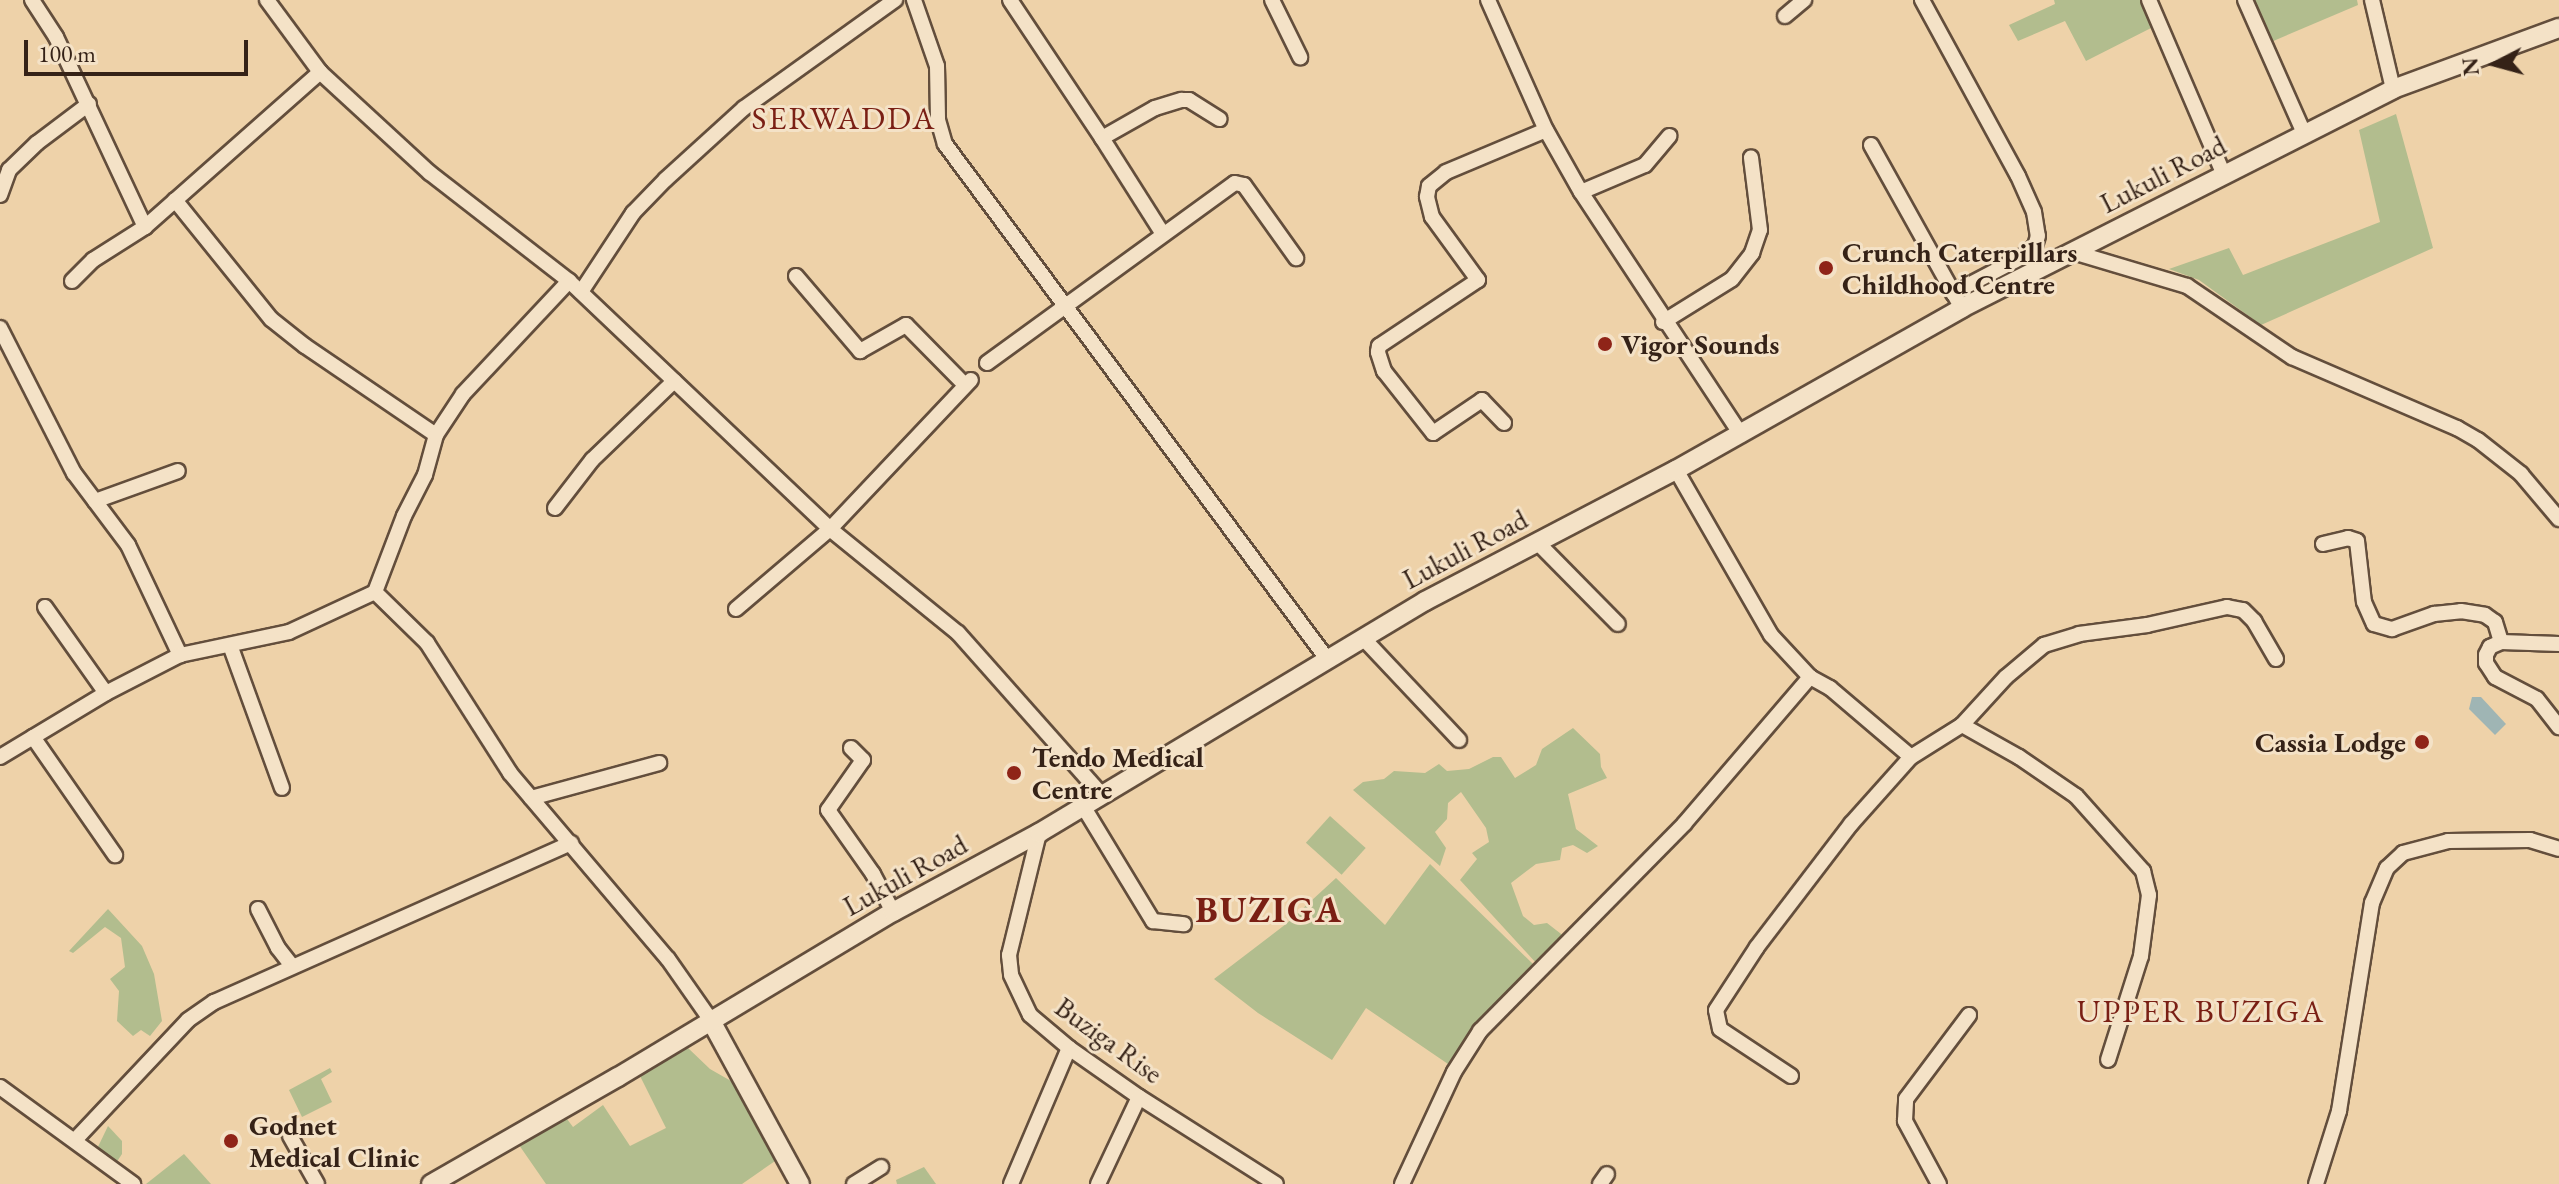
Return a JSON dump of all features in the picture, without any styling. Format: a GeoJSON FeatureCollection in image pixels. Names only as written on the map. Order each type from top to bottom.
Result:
{"type":"FeatureCollection","features":[{"type":"Feature","properties":{"kind":"street"},"geometry":{"type":"LineString","coordinates":[[32,0],[56,37],[145,227]]}},
{"type":"Feature","properties":{"kind":"street"},"geometry":{"type":"LineString","coordinates":[[267,0],[320,72],[430,173],[569,281],[830,529],[958,633],[1102,795]]}},
{"type":"Feature","properties":{"kind":"street"},"geometry":{"type":"LineString","coordinates":[[581,292],[633,213],[666,179],[744,108],[895,0]]}},
{"type":"Feature","properties":{"kind":"street"},"geometry":{"type":"LineString","coordinates":[[914,0],[937,66],[938,120],[945,144],[1327,659]]}},
{"type":"Feature","properties":{"kind":"street"},"geometry":{"type":"LineString","coordinates":[[1010,0],[1163,234]]}},
{"type":"Feature","properties":{"kind":"street"},"geometry":{"type":"LineString","coordinates":[[1272,0],[1300,57]]}},
{"type":"Feature","properties":{"kind":"street"},"geometry":{"type":"LineString","coordinates":[[1488,0],[1546,130],[1581,192],[1663,322],[1741,435]]}},
{"type":"Feature","properties":{"kind":"street"},"geometry":{"type":"LineString","coordinates":[[1785,16],[1804,0]]}},
{"type":"Feature","properties":{"kind":"street"},"geometry":{"type":"LineString","coordinates":[[1871,145],[1957,301],[2035,246],[2038,236],[2034,212],[2018,176],[1922,0]]}},
{"type":"Feature","properties":{"kind":"street"},"geometry":{"type":"LineString","coordinates":[[2149,0],[2224,175]]}},
{"type":"Feature","properties":{"kind":"street"},"geometry":{"type":"LineString","coordinates":[[2245,0],[2304,133]]}},
{"type":"Feature","properties":{"kind":"street"},"geometry":{"type":"LineString","coordinates":[[2372,0],[2393,89]]}},
{"type":"Feature","properties":{"kind":"street","name":"Lukuli Road"},"geometry":{"type":"LineString","coordinates":[[431,1184],[618,1077],[710,1019],[893,912],[1039,833],[1363,638],[1741,435],[1957,301],[2073,252],[2393,89],[2559,28]]}},
{"type":"Feature","properties":{"kind":"street"},"geometry":{"type":"LineString","coordinates":[[72,281],[93,260],[145,227],[320,72]]}},
{"type":"Feature","properties":{"kind":"street"},"geometry":{"type":"LineString","coordinates":[[1102,138],[1155,108],[1182,100],[1189,100],[1219,119]]}},
{"type":"Feature","properties":{"kind":"street"},"geometry":{"type":"LineString","coordinates":[[0,195],[9,170],[37,143],[89,104]]}},
{"type":"Feature","properties":{"kind":"street"},"geometry":{"type":"LineString","coordinates":[[1504,423],[1482,400],[1433,433],[1384,371],[1378,352],[1379,346],[1478,280],[1432,217],[1427,197],[1429,186],[1446,172],[1546,130]]}},
{"type":"Feature","properties":{"kind":"street"},"geometry":{"type":"LineString","coordinates":[[1581,192],[1645,165],[1669,136]]}},
{"type":"Feature","properties":{"kind":"street"},"geometry":{"type":"LineString","coordinates":[[1663,322],[1732,279],[1752,253],[1760,230],[1751,158]]}},
{"type":"Feature","properties":{"kind":"street"},"geometry":{"type":"LineString","coordinates":[[987,363],[1235,183],[1241,183],[1296,258]]}},
{"type":"Feature","properties":{"kind":"street"},"geometry":{"type":"LineString","coordinates":[[175,200],[271,319],[305,346],[436,435]]}},
{"type":"Feature","properties":{"kind":"street"},"geometry":{"type":"LineString","coordinates":[[2073,252],[2187,286],[2292,357],[2457,428],[2478,440],[2521,474],[2559,519]]}},
{"type":"Feature","properties":{"kind":"street"},"geometry":{"type":"LineString","coordinates":[[736,609],[830,529],[968,382],[906,325],[860,351],[796,276]]}},
{"type":"Feature","properties":{"kind":"street"},"geometry":{"type":"LineString","coordinates":[[0,757],[106,693],[180,655],[289,632],[375,592],[404,516],[425,475],[436,435],[463,394],[569,281]]}},
{"type":"Feature","properties":{"kind":"street"},"geometry":{"type":"LineString","coordinates":[[0,328],[74,473],[128,545],[180,655]]}},
{"type":"Feature","properties":{"kind":"street"},"geometry":{"type":"LineString","coordinates":[[555,508],[592,460],[674,381]]}},
{"type":"Feature","properties":{"kind":"street"},"geometry":{"type":"LineString","coordinates":[[1676,470],[1771,635],[1810,677],[1830,688],[1911,757]]}},
{"type":"Feature","properties":{"kind":"street"},"geometry":{"type":"LineString","coordinates":[[95,501],[178,471]]}},
{"type":"Feature","properties":{"kind":"street"},"geometry":{"type":"LineString","coordinates":[[2323,544],[2348,538],[2357,541],[2364,602],[2374,624],[2392,629],[2434,614],[2461,611],[2485,615],[2495,622],[2501,642]]}},
{"type":"Feature","properties":{"kind":"street"},"geometry":{"type":"LineString","coordinates":[[1537,542],[1618,624]]}},
{"type":"Feature","properties":{"kind":"street"},"geometry":{"type":"LineString","coordinates":[[375,592],[427,643],[504,764],[668,959],[710,1019],[800,1184]]}},
{"type":"Feature","properties":{"kind":"street"},"geometry":{"type":"LineString","coordinates":[[45,607],[106,693]]}},
{"type":"Feature","properties":{"kind":"street"},"geometry":{"type":"LineString","coordinates":[[1791,1076],[1720,1029],[1716,1010],[1757,947],[1851,824],[1911,757],[1962,725],[2006,677],[2044,645],[2079,634],[2147,625],[2227,607],[2243,610],[2254,621],[2276,659]]}},
{"type":"Feature","properties":{"kind":"street"},"geometry":{"type":"LineString","coordinates":[[1363,638],[1459,740]]}},
{"type":"Feature","properties":{"kind":"street"},"geometry":{"type":"LineString","coordinates":[[2559,644],[2501,642],[2490,647],[2486,655],[2489,670],[2537,699],[2559,727]]}},
{"type":"Feature","properties":{"kind":"street"},"geometry":{"type":"LineString","coordinates":[[230,645],[282,788]]}},
{"type":"Feature","properties":{"kind":"street"},"geometry":{"type":"LineString","coordinates":[[1402,1184],[1454,1072],[1480,1031],[1684,824],[1810,677]]}},
{"type":"Feature","properties":{"kind":"street"},"geometry":{"type":"LineString","coordinates":[[1962,725],[2076,796],[2146,877],[2149,895],[2141,956],[2108,1060]]}},
{"type":"Feature","properties":{"kind":"street"},"geometry":{"type":"LineString","coordinates":[[33,737],[115,855]]}},
{"type":"Feature","properties":{"kind":"street"},"geometry":{"type":"LineString","coordinates":[[851,748],[863,760],[828,810],[873,874],[893,912]]}},
{"type":"Feature","properties":{"kind":"street"},"geometry":{"type":"LineString","coordinates":[[531,798],[659,763]]}},
{"type":"Feature","properties":{"kind":"street"},"geometry":{"type":"LineString","coordinates":[[1083,806],[1153,921],[1184,924]]}},
{"type":"Feature","properties":{"kind":"street","name":"Buziga Rise"},"geometry":{"type":"LineString","coordinates":[[1039,833],[1009,955],[1011,975],[1030,1015],[1069,1048],[1139,1097],[1276,1184]]}},
{"type":"Feature","properties":{"kind":"street"},"geometry":{"type":"LineString","coordinates":[[2316,1184],[2339,1111],[2372,903],[2387,868],[2403,853],[2448,841],[2530,840],[2559,849]]}},
{"type":"Feature","properties":{"kind":"street"},"geometry":{"type":"LineString","coordinates":[[76,1139],[188,1020],[214,1002],[571,843]]}},
{"type":"Feature","properties":{"kind":"street"},"geometry":{"type":"LineString","coordinates":[[258,909],[278,948],[292,966]]}},
{"type":"Feature","properties":{"kind":"street"},"geometry":{"type":"LineString","coordinates":[[1939,1184],[1905,1121],[1906,1099],[1969,1015]]}},
{"type":"Feature","properties":{"kind":"street"},"geometry":{"type":"LineString","coordinates":[[1011,1184],[1069,1048]]}},
{"type":"Feature","properties":{"kind":"street"},"geometry":{"type":"LineString","coordinates":[[0,1087],[76,1139],[133,1184]]}},
{"type":"Feature","properties":{"kind":"street"},"geometry":{"type":"LineString","coordinates":[[1098,1184],[1139,1097]]}},
{"type":"Feature","properties":{"kind":"street"},"geometry":{"type":"LineString","coordinates":[[290,1136],[317,1184]]}},
{"type":"Feature","properties":{"kind":"street"},"geometry":{"type":"LineString","coordinates":[[854,1184],[881,1167]]}},
{"type":"Feature","properties":{"kind":"green space"},"geometry":{"type":"Polygon","coordinates":[[[2054,0],[2145,0],[2155,26],[2086,61],[2065,21],[2018,41],[2009,25],[2055,4],[2054,0]]]}},
{"type":"Feature","properties":{"kind":"green space"},"geometry":{"type":"Polygon","coordinates":[[[2253,0],[2357,0],[2358,5],[2271,42],[2253,0]]]}},
{"type":"Feature","properties":{"kind":"green space"},"geometry":{"type":"Polygon","coordinates":[[[2396,114],[2433,248],[2261,325],[2199,280],[2169,269],[2229,248],[2243,275],[2380,222],[2359,130],[2396,114]]]}},
{"type":"Feature","properties":{"kind":"green space"},"geometry":{"type":"Polygon","coordinates":[[[1573,728],[1600,754],[1601,767],[1607,778],[1568,794],[1576,829],[1598,846],[1587,853],[1573,845],[1562,848],[1560,860],[1536,864],[1511,883],[1523,916],[1534,925],[1547,923],[1565,937],[1537,964],[1460,880],[1477,859],[1472,853],[1489,842],[1486,828],[1461,792],[1448,803],[1447,819],[1435,832],[1446,848],[1440,866],[1353,790],[1363,782],[1384,779],[1394,771],[1425,773],[1439,764],[1447,771],[1469,769],[1493,757],[1501,757],[1515,778],[1536,765],[1542,749],[1573,728]]]}},
{"type":"Feature","properties":{"kind":"green space"},"geometry":{"type":"Polygon","coordinates":[[[1330,816],[1366,848],[1342,875],[1306,843],[1330,816]]]}},
{"type":"Feature","properties":{"kind":"green space"},"geometry":{"type":"Polygon","coordinates":[[[1430,864],[1533,964],[1474,1025],[1448,1064],[1366,1008],[1332,1060],[1258,1013],[1214,979],[1286,924],[1336,878],[1385,925],[1430,864]]]}},
{"type":"Feature","properties":{"kind":"green space"},"geometry":{"type":"Polygon","coordinates":[[[108,909],[142,946],[154,974],[162,1021],[150,1036],[141,1030],[133,1036],[117,1021],[119,991],[110,979],[125,967],[121,938],[105,927],[73,953],[69,951],[108,909]]]}},
{"type":"Feature","properties":{"kind":"green space"},"geometry":{"type":"Polygon","coordinates":[[[688,1048],[710,1069],[731,1081],[778,1159],[742,1184],[546,1184],[519,1145],[567,1119],[573,1127],[603,1105],[630,1146],[666,1128],[640,1076],[688,1048]]]}},
{"type":"Feature","properties":{"kind":"green space"},"geometry":{"type":"Polygon","coordinates":[[[330,1068],[332,1072],[321,1079],[332,1102],[302,1117],[289,1090],[330,1068]]]}},
{"type":"Feature","properties":{"kind":"green space"},"geometry":{"type":"Polygon","coordinates":[[[108,1126],[122,1141],[122,1154],[114,1166],[96,1151],[108,1126]]]}},
{"type":"Feature","properties":{"kind":"green space"},"geometry":{"type":"Polygon","coordinates":[[[184,1154],[211,1184],[146,1184],[184,1154]]]}},
{"type":"Feature","properties":{"kind":"green space"},"geometry":{"type":"Polygon","coordinates":[[[924,1167],[936,1184],[897,1184],[896,1180],[924,1167]]]}},
{"type":"Feature","properties":{"kind":"water"},"geometry":{"type":"Polygon","coordinates":[[[2472,697],[2481,697],[2506,724],[2495,735],[2469,709],[2472,697]]]}},
{"type":"Feature","properties":{"kind":"place","name":"Crunch Caterpillars Childhood Centre"},"geometry":{"type":"Point","coordinates":[1826,268]}},
{"type":"Feature","properties":{"kind":"place","name":"Vigor Sounds"},"geometry":{"type":"Point","coordinates":[1605,344]}},
{"type":"Feature","properties":{"kind":"place","name":"Cassia Lodge"},"geometry":{"type":"Point","coordinates":[2422,742]}},
{"type":"Feature","properties":{"kind":"place","name":"Tendo Medical Centre"},"geometry":{"type":"Point","coordinates":[1014,773]}},
{"type":"Feature","properties":{"kind":"place","name":"Godnet Medical Clinic"},"geometry":{"type":"Point","coordinates":[231,1141]}},
{"type":"Feature","properties":{"kind":"district","name":"SERWADDA"},"geometry":{"type":"Point","coordinates":[844,118]}},
{"type":"Feature","properties":{"kind":"district","name":"BUZIGA"},"geometry":{"type":"Point","coordinates":[1269,910]}},
{"type":"Feature","properties":{"kind":"district","name":"UPPER BUZIGA"},"geometry":{"type":"Point","coordinates":[2201,1011]}}]}
